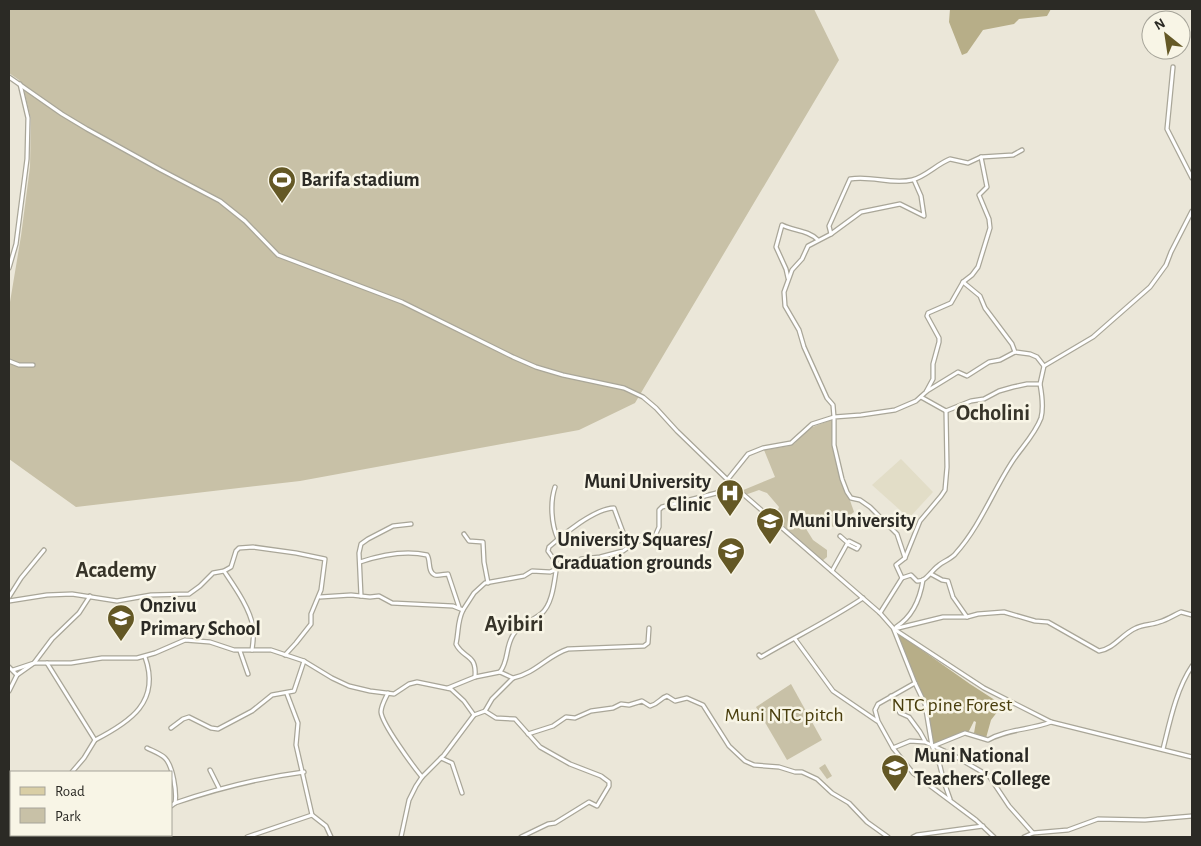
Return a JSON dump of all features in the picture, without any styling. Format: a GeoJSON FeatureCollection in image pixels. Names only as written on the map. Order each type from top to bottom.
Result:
{"type":"FeatureCollection","features":[{"type":"Feature","properties":{"kind":"street"},"geometry":{"type":"LineString","coordinates":[[1173,67],[1167,129],[1192,178]]}},
{"type":"Feature","properties":{"kind":"street"},"geometry":{"type":"LineString","coordinates":[[9,76],[62,114],[87,129],[220,201],[245,221],[278,255],[402,302],[513,358],[563,375],[624,388],[647,400],[736,488],[863,598],[894,629],[984,688],[1051,722],[1192,757]]}},
{"type":"Feature","properties":{"kind":"street"},"geometry":{"type":"LineString","coordinates":[[9,268],[17,236],[27,151],[28,118],[20,84]]}},
{"type":"Feature","properties":{"kind":"street"},"geometry":{"type":"LineString","coordinates":[[832,234],[829,226],[850,179],[871,178],[892,182],[914,180],[950,159],[968,163],[982,157],[1013,155],[1022,150]]}},
{"type":"Feature","properties":{"kind":"street"},"geometry":{"type":"LineString","coordinates":[[728,479],[748,454],[763,448],[791,443],[812,424],[834,417],[895,410],[910,405],[926,392],[932,379],[933,364],[939,342],[939,338],[927,316],[930,311],[954,300],[963,282],[976,271],[990,228],[989,219],[979,195],[987,187],[982,157]]}},
{"type":"Feature","properties":{"kind":"street"},"geometry":{"type":"LineString","coordinates":[[905,558],[896,534],[870,507],[860,500],[852,498],[847,492],[834,445],[833,405],[827,398],[804,347],[799,330],[785,306],[784,292],[792,270],[802,259],[808,246],[832,234],[854,216],[865,210],[898,204],[906,206],[924,216],[921,196],[914,180]]}},
{"type":"Feature","properties":{"kind":"street"},"geometry":{"type":"LineString","coordinates":[[880,614],[902,578],[911,575],[917,581],[923,580],[938,566],[955,555],[973,531],[1015,457],[1031,437],[1040,420],[1042,412],[1040,384],[1044,366],[1093,337],[1150,287],[1166,264],[1192,211]]}},
{"type":"Feature","properties":{"kind":"street"},"geometry":{"type":"LineString","coordinates":[[788,278],[776,247],[782,224],[808,233],[818,240]]}},
{"type":"Feature","properties":{"kind":"street"},"geometry":{"type":"LineString","coordinates":[[963,282],[980,296],[985,308],[1012,344],[1015,352]]}},
{"type":"Feature","properties":{"kind":"street"},"geometry":{"type":"LineString","coordinates":[[926,392],[958,372],[967,376],[989,362],[1000,360],[1015,352],[1030,354],[1036,357],[1044,366]]}},
{"type":"Feature","properties":{"kind":"street"},"geometry":{"type":"LineString","coordinates":[[9,361],[33,365]]}},
{"type":"Feature","properties":{"kind":"street"},"geometry":{"type":"LineString","coordinates":[[946,412],[1013,387],[1040,384]]}},
{"type":"Feature","properties":{"kind":"street"},"geometry":{"type":"LineString","coordinates":[[922,397],[946,412]]}},
{"type":"Feature","properties":{"kind":"street"},"geometry":{"type":"LineString","coordinates":[[902,578],[896,565],[905,558],[920,521],[945,490],[947,468],[946,412]]}},
{"type":"Feature","properties":{"kind":"street"},"geometry":{"type":"LineString","coordinates":[[555,487],[553,513],[554,529],[558,538]]}},
{"type":"Feature","properties":{"kind":"street"},"geometry":{"type":"LineString","coordinates":[[475,677],[475,665],[472,659],[459,649],[456,644],[458,622],[463,610],[481,586],[488,582],[524,576],[532,571],[550,572],[581,559],[623,552],[636,542],[655,536],[659,527],[658,513],[662,507],[736,488]]}},
{"type":"Feature","properties":{"kind":"street"},"geometry":{"type":"LineString","coordinates":[[500,672],[506,662],[507,650],[513,634],[541,614],[547,606],[558,569],[548,552],[549,547],[558,538],[580,522],[613,508],[617,513],[624,535],[636,542]]}},
{"type":"Feature","properties":{"kind":"street"},"geometry":{"type":"LineString","coordinates":[[360,596],[360,550],[363,542],[395,526],[411,524]]}},
{"type":"Feature","properties":{"kind":"street"},"geometry":{"type":"LineString","coordinates":[[464,534],[469,541],[483,542],[488,582]]}},
{"type":"Feature","properties":{"kind":"street"},"geometry":{"type":"LineString","coordinates":[[832,571],[847,544],[857,549],[859,546],[849,541],[848,543],[840,536]]}},
{"type":"Feature","properties":{"kind":"street"},"geometry":{"type":"LineString","coordinates":[[9,599],[56,594],[90,596],[117,601],[158,594],[183,595],[194,591],[213,573],[224,571],[231,566],[236,551],[239,548],[253,547],[296,552],[324,559],[320,597],[311,614],[311,624],[285,655]]}},
{"type":"Feature","properties":{"kind":"street"},"geometry":{"type":"LineString","coordinates":[[9,599],[21,578],[44,550]]}},
{"type":"Feature","properties":{"kind":"street"},"geometry":{"type":"LineString","coordinates":[[360,562],[381,555],[411,553],[427,555],[430,558],[430,570],[432,573],[435,575],[448,574],[459,607]]}},
{"type":"Feature","properties":{"kind":"street"},"geometry":{"type":"LineString","coordinates":[[224,571],[240,595],[251,621],[253,634],[252,650]]}},
{"type":"Feature","properties":{"kind":"street"},"geometry":{"type":"LineString","coordinates":[[931,574],[948,581],[953,597],[967,617]]}},
{"type":"Feature","properties":{"kind":"street"},"geometry":{"type":"LineString","coordinates":[[894,629],[905,622],[916,605],[921,593],[923,580]]}},
{"type":"Feature","properties":{"kind":"street"},"geometry":{"type":"LineString","coordinates":[[9,691],[17,675],[34,663],[52,639],[79,613],[90,596]]}},
{"type":"Feature","properties":{"kind":"street"},"geometry":{"type":"LineString","coordinates":[[320,597],[379,596],[392,603],[459,607],[463,610]]}},
{"type":"Feature","properties":{"kind":"street"},"geometry":{"type":"LineString","coordinates":[[759,655],[761,657],[830,620],[863,598]]}},
{"type":"Feature","properties":{"kind":"street"},"geometry":{"type":"LineString","coordinates":[[894,629],[944,617],[967,617],[1004,612],[1035,621],[1048,622],[1099,651],[1109,648],[1123,635],[1137,627],[1168,620],[1181,612],[1192,615]]}},
{"type":"Feature","properties":{"kind":"street"},"geometry":{"type":"LineString","coordinates":[[401,837],[409,800],[422,777],[441,758],[474,715],[485,711],[492,699],[513,678],[538,668],[560,652],[568,649],[646,645],[648,643],[649,628]]}},
{"type":"Feature","properties":{"kind":"street"},"geometry":{"type":"LineString","coordinates":[[894,629],[925,704],[932,746],[939,762],[950,800]]}},
{"type":"Feature","properties":{"kind":"street"},"geometry":{"type":"LineString","coordinates":[[795,639],[833,691],[878,721]]}},
{"type":"Feature","properties":{"kind":"street"},"geometry":{"type":"LineString","coordinates":[[13,670],[34,663],[71,663],[102,658],[126,659],[145,657],[186,640],[210,642],[228,649],[240,651],[271,650],[304,661],[349,686],[370,691],[388,694],[396,693],[409,684],[417,682],[448,688],[455,692],[474,715]]}},
{"type":"Feature","properties":{"kind":"street"},"geometry":{"type":"LineString","coordinates":[[240,651],[248,674]]}},
{"type":"Feature","properties":{"kind":"street"},"geometry":{"type":"LineString","coordinates":[[73,771],[84,758],[95,740],[118,728],[141,709],[146,696],[150,673],[145,657]]}},
{"type":"Feature","properties":{"kind":"street"},"geometry":{"type":"LineString","coordinates":[[171,728],[189,717],[212,729],[218,729],[252,711],[272,695],[287,694],[295,690],[304,661]]}},
{"type":"Feature","properties":{"kind":"street"},"geometry":{"type":"LineString","coordinates":[[47,663],[95,740]]}},
{"type":"Feature","properties":{"kind":"street"},"geometry":{"type":"LineString","coordinates":[[1163,749],[1178,696],[1192,666]]}},
{"type":"Feature","properties":{"kind":"street"},"geometry":{"type":"LineString","coordinates":[[9,667],[17,675]]}},
{"type":"Feature","properties":{"kind":"street"},"geometry":{"type":"LineString","coordinates":[[448,688],[475,677],[500,672],[513,678]]}},
{"type":"Feature","properties":{"kind":"street"},"geometry":{"type":"LineString","coordinates":[[915,683],[878,704],[875,710],[878,721],[893,748],[912,773],[950,800],[994,837]]}},
{"type":"Feature","properties":{"kind":"street"},"geometry":{"type":"LineString","coordinates":[[287,694],[298,725],[296,745],[304,772],[312,816],[326,826],[331,837]]}},
{"type":"Feature","properties":{"kind":"street"},"geometry":{"type":"LineString","coordinates":[[388,694],[381,710],[382,718],[410,764],[422,777]]}},
{"type":"Feature","properties":{"kind":"street"},"geometry":{"type":"LineString","coordinates":[[528,734],[553,726],[566,717],[575,718],[591,711],[613,708],[621,704],[629,705],[642,702],[647,705],[655,705],[667,696],[675,701],[687,698],[692,699],[706,707],[729,746],[745,761],[802,772],[817,779],[832,793],[850,803],[867,822],[888,837]]}},
{"type":"Feature","properties":{"kind":"street"},"geometry":{"type":"LineString","coordinates":[[891,696],[900,713],[909,717],[925,742]]}},
{"type":"Feature","properties":{"kind":"street"},"geometry":{"type":"LineString","coordinates":[[485,711],[496,718],[515,720],[540,747],[570,764],[605,778],[609,784],[598,805],[594,806],[590,802],[555,824],[548,824],[521,837]]}},
{"type":"Feature","properties":{"kind":"street"},"geometry":{"type":"LineString","coordinates":[[932,746],[965,733],[988,740],[1004,733],[1034,728],[1051,722]]}},
{"type":"Feature","properties":{"kind":"street"},"geometry":{"type":"LineString","coordinates":[[893,748],[910,741],[925,742],[989,776],[1009,806],[1033,833]]}},
{"type":"Feature","properties":{"kind":"street"},"geometry":{"type":"LineString","coordinates":[[147,748],[164,757],[169,763],[171,771]]}},
{"type":"Feature","properties":{"kind":"street"},"geometry":{"type":"LineString","coordinates":[[441,758],[452,763],[462,793]]}},
{"type":"Feature","properties":{"kind":"street"},"geometry":{"type":"LineString","coordinates":[[210,770],[220,788]]}},
{"type":"Feature","properties":{"kind":"street"},"geometry":{"type":"LineString","coordinates":[[172,805],[220,788],[255,779],[304,772]]}},
{"type":"Feature","properties":{"kind":"street"},"geometry":{"type":"LineString","coordinates":[[172,776],[175,789],[175,803]]}},
{"type":"Feature","properties":{"kind":"street"},"geometry":{"type":"LineString","coordinates":[[247,837],[312,816]]}},
{"type":"Feature","properties":{"kind":"street"},"geometry":{"type":"LineString","coordinates":[[1024,837],[1033,833],[1068,830],[1098,819],[1146,820],[1192,816]]}},
{"type":"Feature","properties":{"kind":"street"},"geometry":{"type":"LineString","coordinates":[[912,837],[947,830],[983,826]]}},
{"type":"Feature","properties":{"kind":"shaded area"},"geometry":{"type":"Polygon","coordinates":[[[901,459],[933,492],[909,518],[872,485],[901,459]]]}},
{"type":"Feature","properties":{"kind":"green space"},"geometry":{"type":"Polygon","coordinates":[[[9,9],[814,9],[839,60],[635,403],[579,430],[300,481],[76,507],[9,459],[9,308],[30,167],[31,119],[24,90],[19,80],[9,73],[9,9]]]}},
{"type":"Feature","properties":{"kind":"green space"},"geometry":{"type":"Polygon","coordinates":[[[950,9],[1051,9],[1047,16],[1019,19],[1014,24],[983,30],[967,53],[962,55],[949,22],[950,9]]]}},
{"type":"Feature","properties":{"kind":"green space"},"geometry":{"type":"Polygon","coordinates":[[[834,419],[833,432],[836,455],[854,512],[849,516],[846,525],[830,527],[822,518],[811,516],[803,524],[813,540],[827,550],[827,557],[822,561],[775,518],[779,507],[767,493],[759,490],[745,495],[741,491],[775,477],[764,450],[789,446],[795,443],[807,429],[834,419]]]}},
{"type":"Feature","properties":{"kind":"green space","name":"NTC pine Forest"},"geometry":{"type":"Polygon","coordinates":[[[895,631],[1001,704],[1001,707],[991,720],[986,738],[974,733],[976,722],[974,721],[969,731],[934,745],[925,702],[895,631]]]}},
{"type":"Feature","properties":{"kind":"green space","name":"Muni NTC pitch"},"geometry":{"type":"Polygon","coordinates":[[[791,684],[822,740],[787,760],[756,707],[791,684]]]}},
{"type":"Feature","properties":{"kind":"green space"},"geometry":{"type":"Polygon","coordinates":[[[825,764],[832,776],[827,779],[819,768],[825,764]]]}},
{"type":"Feature","properties":{"kind":"place","name":"Barifa stadium"},"geometry":{"type":"Point","coordinates":[282,204]}},
{"type":"Feature","properties":{"kind":"place","name":"Muni University Clinic"},"geometry":{"type":"Point","coordinates":[730,517]}},
{"type":"Feature","properties":{"kind":"place","name":"Muni University"},"geometry":{"type":"Point","coordinates":[770,545]}},
{"type":"Feature","properties":{"kind":"place","name":"University Squares/ Graduation grounds"},"geometry":{"type":"Point","coordinates":[731,575]}},
{"type":"Feature","properties":{"kind":"place","name":"Onzivu Primary School"},"geometry":{"type":"Point","coordinates":[121,642]}},
{"type":"Feature","properties":{"kind":"place","name":"Muni National Teachers' College"},"geometry":{"type":"Point","coordinates":[895,792]}},
{"type":"Feature","properties":{"kind":"district","name":"Ocholini"},"geometry":{"type":"Point","coordinates":[993,413]}},
{"type":"Feature","properties":{"kind":"district","name":"Academy"},"geometry":{"type":"Point","coordinates":[116,570]}},
{"type":"Feature","properties":{"kind":"district","name":"Ayibiri"},"geometry":{"type":"Point","coordinates":[514,624]}}]}
